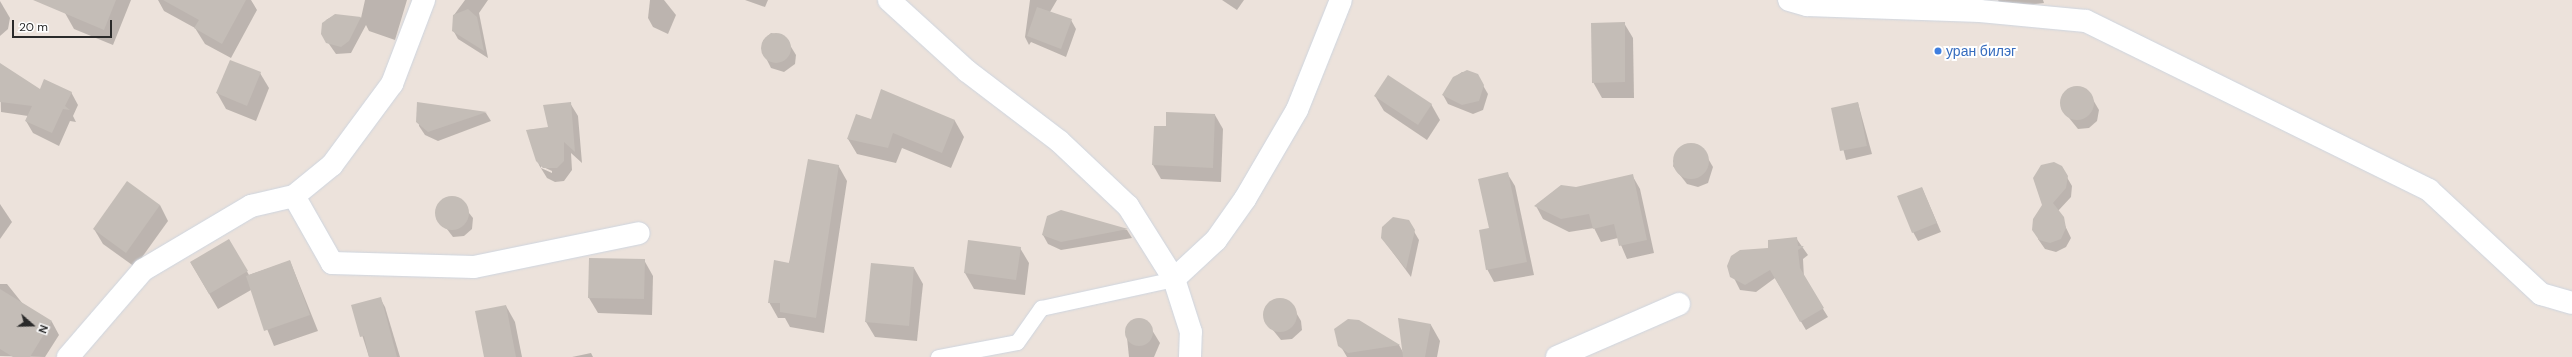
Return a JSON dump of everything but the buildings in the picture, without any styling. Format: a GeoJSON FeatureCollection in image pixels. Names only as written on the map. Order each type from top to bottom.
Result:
{"type":"FeatureCollection","features":[{"type":"Feature","properties":{"kind":"street"},"geometry":{"type":"LineString","coordinates":[[68,357],[143,270],[251,206],[294,196],[332,165],[370,119],[392,84],[424,0]]}},
{"type":"Feature","properties":{"kind":"street"},"geometry":{"type":"LineString","coordinates":[[889,0],[967,71],[1060,141],[1128,206],[1174,279],[1191,332],[1190,357]]}},
{"type":"Feature","properties":{"kind":"street"},"geometry":{"type":"LineString","coordinates":[[1174,279],[1216,240],[1245,200],[1297,110],[1342,0]]}},
{"type":"Feature","properties":{"kind":"street"},"geometry":{"type":"LineString","coordinates":[[1789,0],[1807,5],[1980,11],[2086,21],[2429,190],[2541,294],[2572,303]]}},
{"type":"Feature","properties":{"kind":"street"},"geometry":{"type":"LineString","coordinates":[[294,196],[332,263],[474,267],[638,233]]}},
{"type":"Feature","properties":{"kind":"street"},"geometry":{"type":"LineString","coordinates":[[1557,357],[1679,304]]}},
{"type":"Feature","properties":{"kind":"lane"},"geometry":{"type":"LineString","coordinates":[[938,357],[1017,342],[1041,308],[1174,279]]}},
{"type":"Feature","properties":{"kind":"place","name":"уран билэг"},"geometry":{"type":"Point","coordinates":[1938,51]}}]}
